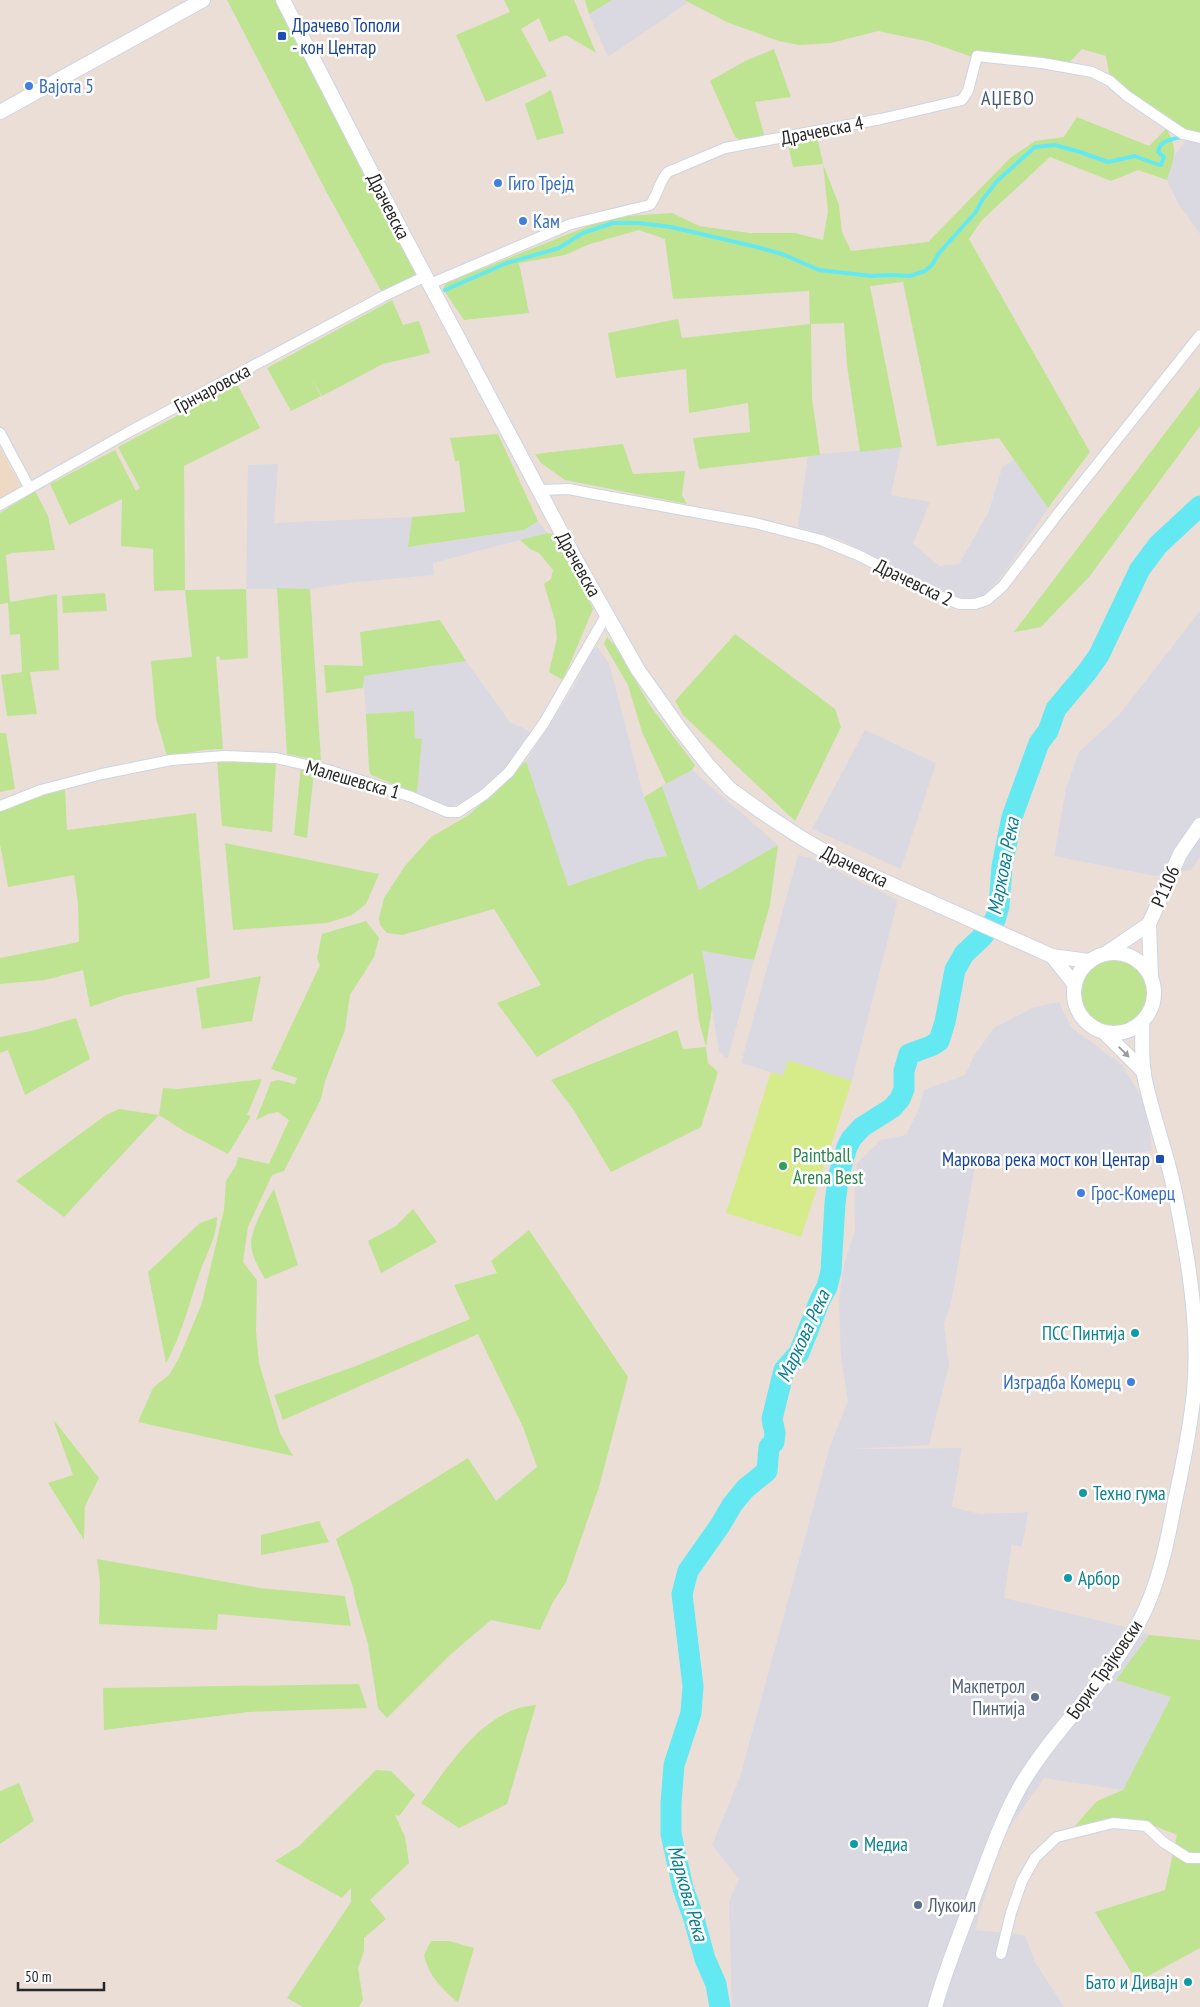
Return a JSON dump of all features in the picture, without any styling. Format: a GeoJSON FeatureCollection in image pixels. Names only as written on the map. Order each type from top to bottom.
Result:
{"type":"FeatureCollection","features":[{"type":"Feature","properties":{"kind":"main road"},"geometry":{"type":"LineString","coordinates":[[0,112],[202,0]]}},
{"type":"Feature","properties":{"kind":"main road"},"geometry":{"type":"LineString","coordinates":[[275,0],[296,40],[308,50]]}},
{"type":"Feature","properties":{"kind":"main road","name":"Драчевска"},"geometry":{"type":"LineString","coordinates":[[283,0],[428,280],[606,614],[638,670],[708,765],[730,789],[800,837],[846,864],[1052,956],[1089,961]]}},
{"type":"Feature","properties":{"kind":"main road","name":"P1106"},"geometry":{"type":"LineString","coordinates":[[1150,924],[1180,854],[1200,825]]}},
{"type":"Feature","properties":{"kind":"main road"},"geometry":{"type":"LineString","coordinates":[[1105,954],[1120,953],[1135,958],[1151,976],[1154,984],[1152,1008],[1136,1027],[1120,1033],[1104,1032],[1094,1028],[1080,1014],[1074,995],[1075,985],[1080,972],[1089,961],[1105,954],[1150,924]]}},
{"type":"Feature","properties":{"kind":"main road"},"geometry":{"type":"LineString","coordinates":[[1150,924],[1151,976]]}},
{"type":"Feature","properties":{"kind":"main road","name":"Драчевска"},"geometry":{"type":"LineString","coordinates":[[1052,956],[1075,985]]}},
{"type":"Feature","properties":{"kind":"main road","name":"Борис Трајковски"},"geometry":{"type":"LineString","coordinates":[[935,2007],[993,1845],[1021,1786],[1048,1746],[1101,1679],[1145,1610],[1158,1576],[1166,1544],[1184,1457],[1194,1391],[1195,1331],[1186,1256],[1174,1191],[1144,1072],[1142,1022]]}},
{"type":"Feature","properties":{"kind":"main road"},"geometry":{"type":"LineString","coordinates":[[1104,1032],[1144,1072]]}},
{"type":"Feature","properties":{"kind":"street","name":"Драчевска 4"},"geometry":{"type":"LineString","coordinates":[[428,280],[571,224],[650,205],[655,199],[664,176],[668,172],[725,148],[882,118],[962,100],[968,90],[977,56],[1042,63],[1092,72],[1110,81],[1127,96],[1183,134],[1200,138]]}},
{"type":"Feature","properties":{"kind":"street","name":"Грнчаровска"},"geometry":{"type":"LineString","coordinates":[[0,505],[29,487],[376,301],[428,280]]}},
{"type":"Feature","properties":{"kind":"street","name":"Драчевска 2"},"geometry":{"type":"LineString","coordinates":[[539,490],[569,489],[755,523],[812,538],[858,555],[940,596],[960,604],[976,604],[994,596],[1003,586],[1200,335]]}},
{"type":"Feature","properties":{"kind":"street"},"geometry":{"type":"LineString","coordinates":[[0,433],[29,487]]}},
{"type":"Feature","properties":{"kind":"street","name":"Малешевска 1"},"geometry":{"type":"LineString","coordinates":[[0,806],[41,790],[102,774],[171,760],[225,756],[276,758],[328,770],[412,797],[447,812],[458,812],[485,794],[509,772],[544,723],[606,614]]}},
{"type":"Feature","properties":{"kind":"street"},"geometry":{"type":"LineString","coordinates":[[1001,1954],[1011,1913],[1022,1881],[1035,1858],[1057,1837],[1113,1823],[1146,1826],[1163,1842],[1188,1858],[1200,1858]]}},
{"type":"Feature","properties":{"kind":"shaded area"},"geometry":{"type":"Polygon","coordinates":[[[612,0],[684,0],[687,3],[608,57],[589,14],[612,0]]]}},
{"type":"Feature","properties":{"kind":"shaded area"},"geometry":{"type":"Polygon","coordinates":[[[1186,141],[1200,142],[1200,234],[1178,203],[1167,180],[1175,155],[1186,141]]]}},
{"type":"Feature","properties":{"kind":"shaded area"},"geometry":{"type":"Polygon","coordinates":[[[901,447],[891,495],[930,502],[913,544],[939,566],[959,564],[989,511],[1002,468],[1014,459],[1048,508],[1005,572],[984,596],[970,601],[932,587],[839,539],[798,527],[808,455],[901,447]]]}},
{"type":"Feature","properties":{"kind":"shaded area"},"geometry":{"type":"Polygon","coordinates":[[[0,449],[22,489],[0,501],[0,449]]]}},
{"type":"Feature","properties":{"kind":"shaded area"},"geometry":{"type":"Polygon","coordinates":[[[278,464],[274,523],[412,517],[408,547],[524,530],[538,521],[547,533],[433,563],[434,575],[356,582],[310,589],[246,589],[248,465],[278,464]]]}},
{"type":"Feature","properties":{"kind":"shaded area"},"geometry":{"type":"Polygon","coordinates":[[[1200,611],[1200,857],[1191,870],[1155,876],[1054,856],[1066,788],[1079,752],[1119,715],[1200,611]]]}},
{"type":"Feature","properties":{"kind":"shaded area"},"geometry":{"type":"Polygon","coordinates":[[[597,647],[609,663],[644,797],[667,856],[647,859],[567,886],[526,761],[574,687],[591,651],[597,647]]]}},
{"type":"Feature","properties":{"kind":"shaded area"},"geometry":{"type":"Polygon","coordinates":[[[466,661],[510,722],[536,734],[509,772],[480,793],[451,807],[417,794],[422,739],[415,738],[414,711],[366,714],[363,676],[466,661]]]}},
{"type":"Feature","properties":{"kind":"shaded area"},"geometry":{"type":"Polygon","coordinates":[[[865,730],[936,763],[901,869],[812,829],[865,730]]]}},
{"type":"Feature","properties":{"kind":"shaded area"},"geometry":{"type":"Polygon","coordinates":[[[692,770],[778,845],[699,891],[662,786],[692,770]]]}},
{"type":"Feature","properties":{"kind":"shaded area"},"geometry":{"type":"Polygon","coordinates":[[[798,855],[811,858],[898,900],[852,1081],[789,1061],[783,1076],[741,1063],[798,855]]]}},
{"type":"Feature","properties":{"kind":"shaded area"},"geometry":{"type":"Polygon","coordinates":[[[702,951],[754,960],[728,1058],[724,1057],[719,1051],[702,951]]]}},
{"type":"Feature","properties":{"kind":"shaded area"},"geometry":{"type":"Polygon","coordinates":[[[1059,1002],[1071,1027],[1122,1065],[1146,1105],[1152,1151],[975,1165],[952,1299],[944,1324],[949,1366],[929,1445],[852,1449],[962,1448],[952,1507],[980,1514],[1028,1512],[1022,1547],[1012,1544],[1004,1598],[1126,1627],[1149,1635],[1116,1680],[1171,1697],[1123,1790],[1044,1778],[1002,1838],[975,1930],[1025,1935],[1035,1962],[1064,2007],[732,2007],[729,1901],[739,1879],[712,1845],[740,1777],[829,1449],[848,1401],[841,1356],[839,1300],[844,1264],[855,1230],[854,1196],[857,1163],[881,1140],[906,1135],[919,1109],[924,1090],[965,1075],[975,1054],[994,1028],[1032,1008],[1059,1002]]]}},
{"type":"Feature","properties":{"kind":"green space"},"geometry":{"type":"Polygon","coordinates":[[[227,0],[283,0],[426,276],[384,296],[327,193],[227,0]]]}},
{"type":"Feature","properties":{"kind":"green space"},"geometry":{"type":"Polygon","coordinates":[[[504,0],[574,0],[596,53],[566,35],[549,42],[539,18],[521,29],[547,76],[486,102],[456,35],[510,12],[504,0]]]}},
{"type":"Feature","properties":{"kind":"green space"},"geometry":{"type":"Polygon","coordinates":[[[585,0],[612,0],[589,14],[585,0]]]}},
{"type":"Feature","properties":{"kind":"green space"},"geometry":{"type":"Polygon","coordinates":[[[684,0],[1200,0],[1200,142],[1186,141],[1167,130],[1173,144],[1174,155],[1167,180],[1138,170],[1111,181],[1050,157],[982,220],[969,239],[1090,452],[1048,508],[999,438],[937,446],[903,282],[870,286],[902,447],[860,452],[847,365],[844,323],[811,324],[812,398],[820,455],[699,469],[693,438],[750,432],[748,403],[689,413],[686,369],[616,378],[608,333],[678,319],[682,338],[810,324],[809,291],[673,299],[665,239],[639,230],[590,244],[565,255],[519,263],[529,313],[464,320],[443,289],[446,283],[611,217],[672,213],[699,226],[750,233],[795,233],[823,240],[828,211],[823,164],[839,205],[842,232],[851,251],[928,242],[1010,158],[1035,141],[1064,137],[1077,117],[1149,146],[1166,129],[1127,94],[1109,73],[1106,56],[1082,49],[1067,65],[1044,67],[987,62],[926,41],[878,31],[831,43],[799,45],[779,41],[729,23],[684,0]]]}},
{"type":"Feature","properties":{"kind":"green space"},"geometry":{"type":"Polygon","coordinates":[[[774,49],[791,97],[755,102],[765,138],[740,140],[735,137],[710,81],[745,61],[774,49]]]}},
{"type":"Feature","properties":{"kind":"green space"},"geometry":{"type":"Polygon","coordinates":[[[551,90],[564,133],[537,140],[525,104],[551,90]]]}},
{"type":"Feature","properties":{"kind":"green space"},"geometry":{"type":"Polygon","coordinates":[[[817,136],[823,164],[793,167],[787,139],[817,136]]]}},
{"type":"Feature","properties":{"kind":"green space"},"geometry":{"type":"Polygon","coordinates":[[[392,300],[403,325],[419,321],[430,353],[383,364],[322,396],[311,377],[321,396],[291,411],[267,368],[392,300]]]}},
{"type":"Feature","properties":{"kind":"green space"},"geometry":{"type":"Polygon","coordinates":[[[237,384],[260,428],[184,466],[185,590],[154,591],[153,549],[121,546],[122,499],[69,525],[50,484],[115,450],[136,491],[140,488],[118,447],[237,384]]]}},
{"type":"Feature","properties":{"kind":"green space"},"geometry":{"type":"Polygon","coordinates":[[[1200,387],[1200,426],[1089,577],[1041,627],[1014,632],[1200,387]]]}},
{"type":"Feature","properties":{"kind":"green space"},"geometry":{"type":"Polygon","coordinates":[[[498,434],[538,521],[524,530],[408,547],[412,517],[465,512],[459,461],[455,461],[450,438],[498,434]]]}},
{"type":"Feature","properties":{"kind":"green space"},"geometry":{"type":"Polygon","coordinates":[[[623,444],[633,474],[685,471],[682,495],[687,504],[565,480],[541,463],[535,454],[623,444]]]}},
{"type":"Feature","properties":{"kind":"green space"},"geometry":{"type":"Polygon","coordinates":[[[35,491],[48,516],[55,550],[6,555],[10,602],[57,594],[59,670],[30,672],[37,714],[7,716],[1,675],[22,672],[20,634],[10,635],[8,603],[0,604],[0,513],[35,491]]]}},
{"type":"Feature","properties":{"kind":"green space"},"geometry":{"type":"Polygon","coordinates":[[[547,533],[556,535],[593,609],[563,680],[549,672],[557,638],[555,620],[544,584],[551,579],[553,570],[539,553],[530,549],[520,540],[547,533]]]}},
{"type":"Feature","properties":{"kind":"green space"},"geometry":{"type":"Polygon","coordinates":[[[277,588],[310,589],[321,761],[287,754],[277,588]]]}},
{"type":"Feature","properties":{"kind":"green space"},"geometry":{"type":"Polygon","coordinates":[[[246,589],[248,658],[221,660],[219,656],[216,657],[223,749],[167,756],[156,718],[151,661],[192,657],[185,590],[246,589]]]}},
{"type":"Feature","properties":{"kind":"green space"},"geometry":{"type":"Polygon","coordinates":[[[105,593],[107,611],[63,613],[62,596],[105,593]]]}},
{"type":"Feature","properties":{"kind":"green space"},"geometry":{"type":"Polygon","coordinates":[[[440,620],[466,661],[364,676],[363,688],[326,693],[324,665],[363,666],[360,632],[440,620]]]}},
{"type":"Feature","properties":{"kind":"green space"},"geometry":{"type":"Polygon","coordinates":[[[735,634],[835,709],[841,727],[795,821],[683,715],[675,701],[735,634]]]}},
{"type":"Feature","properties":{"kind":"green space"},"geometry":{"type":"Polygon","coordinates":[[[607,637],[615,646],[651,707],[695,765],[692,770],[666,784],[642,732],[628,685],[604,644],[607,637]]]}},
{"type":"Feature","properties":{"kind":"green space"},"geometry":{"type":"Polygon","coordinates":[[[414,711],[415,738],[422,739],[417,794],[371,775],[369,769],[366,714],[414,711]]]}},
{"type":"Feature","properties":{"kind":"green space"},"geometry":{"type":"Polygon","coordinates":[[[0,733],[6,733],[15,789],[0,792],[0,733]]]}},
{"type":"Feature","properties":{"kind":"green space"},"geometry":{"type":"Polygon","coordinates":[[[217,760],[276,761],[272,832],[222,826],[217,760]]]}},
{"type":"Feature","properties":{"kind":"green space"},"geometry":{"type":"Polygon","coordinates":[[[526,761],[568,886],[647,859],[667,856],[644,797],[662,786],[699,890],[778,845],[770,905],[754,960],[702,951],[712,1008],[706,1047],[699,1021],[693,973],[602,1020],[537,1057],[497,1003],[541,985],[494,909],[402,935],[387,933],[380,925],[379,918],[384,898],[405,866],[431,837],[469,815],[526,761]]]}},
{"type":"Feature","properties":{"kind":"green space"},"geometry":{"type":"Polygon","coordinates":[[[301,766],[314,770],[307,838],[294,835],[301,766]]]}},
{"type":"Feature","properties":{"kind":"green space"},"geometry":{"type":"Polygon","coordinates":[[[65,788],[67,830],[196,813],[210,978],[125,995],[90,1007],[83,970],[45,980],[0,984],[0,958],[79,942],[78,905],[74,875],[8,887],[0,844],[0,811],[65,788]]]}},
{"type":"Feature","properties":{"kind":"green space"},"geometry":{"type":"Polygon","coordinates":[[[225,843],[379,874],[366,904],[352,915],[327,923],[233,930],[225,843]]]}},
{"type":"Feature","properties":{"kind":"green space"},"geometry":{"type":"Polygon","coordinates":[[[366,921],[379,938],[374,957],[350,995],[345,1030],[325,1081],[321,1099],[284,1171],[272,1175],[248,1227],[243,1262],[257,1280],[256,1331],[259,1363],[280,1433],[293,1456],[138,1422],[153,1388],[169,1375],[179,1358],[202,1303],[224,1210],[226,1181],[236,1165],[238,1157],[269,1164],[289,1120],[278,1112],[268,1114],[256,1120],[271,1082],[278,1080],[295,1084],[297,1078],[271,1069],[320,965],[317,958],[322,934],[366,921]]]}},
{"type":"Feature","properties":{"kind":"green space"},"geometry":{"type":"Polygon","coordinates":[[[1108,959],[1122,959],[1134,964],[1144,974],[1149,986],[1149,1000],[1144,1012],[1134,1022],[1122,1027],[1108,1027],[1096,1022],[1086,1012],[1081,1000],[1081,986],[1086,974],[1096,964],[1108,959]]]}},
{"type":"Feature","properties":{"kind":"green space"},"geometry":{"type":"Polygon","coordinates":[[[261,976],[252,1021],[202,1029],[196,988],[261,976]]]}},
{"type":"Feature","properties":{"kind":"green space"},"geometry":{"type":"Polygon","coordinates":[[[76,1018],[90,1059],[25,1095],[8,1050],[0,1053],[0,1037],[31,1031],[76,1018]]]}},
{"type":"Feature","properties":{"kind":"green space"},"geometry":{"type":"Polygon","coordinates":[[[677,1030],[683,1049],[706,1047],[708,1063],[718,1072],[701,1127],[611,1172],[573,1109],[551,1080],[677,1030]]]}},
{"type":"Feature","properties":{"kind":"green space","name":"Paintball Arena Best"},"geometry":{"type":"Polygon","coordinates":[[[788,1060],[852,1081],[801,1237],[726,1213],[771,1072],[783,1076],[788,1060]]]}},
{"type":"Feature","properties":{"kind":"green space"},"geometry":{"type":"Polygon","coordinates":[[[262,1079],[247,1115],[251,1116],[228,1154],[184,1131],[159,1115],[163,1088],[178,1089],[262,1079]]]}},
{"type":"Feature","properties":{"kind":"green space"},"geometry":{"type":"Polygon","coordinates":[[[119,1109],[159,1115],[64,1217],[16,1181],[106,1115],[119,1109]]]}},
{"type":"Feature","properties":{"kind":"green space"},"geometry":{"type":"Polygon","coordinates":[[[274,1189],[298,1265],[265,1279],[254,1257],[251,1243],[256,1223],[274,1189]]]}},
{"type":"Feature","properties":{"kind":"green space"},"geometry":{"type":"Polygon","coordinates":[[[413,1209],[437,1242],[381,1273],[368,1241],[396,1226],[413,1209]]]}},
{"type":"Feature","properties":{"kind":"green space"},"geometry":{"type":"Polygon","coordinates":[[[217,1217],[213,1238],[181,1330],[166,1363],[148,1272],[200,1223],[217,1217]]]}},
{"type":"Feature","properties":{"kind":"green space"},"geometry":{"type":"Polygon","coordinates":[[[529,1230],[628,1377],[599,1487],[566,1582],[553,1602],[540,1630],[491,1620],[451,1654],[387,1718],[378,1708],[368,1644],[353,1587],[336,1539],[468,1458],[496,1501],[537,1467],[523,1427],[478,1334],[283,1420],[274,1395],[356,1366],[470,1319],[454,1285],[497,1273],[491,1261],[529,1230]]]}},
{"type":"Feature","properties":{"kind":"green space"},"geometry":{"type":"Polygon","coordinates":[[[53,1419],[99,1478],[85,1506],[84,1540],[48,1483],[73,1475],[53,1419]]]}},
{"type":"Feature","properties":{"kind":"green space"},"geometry":{"type":"Polygon","coordinates":[[[319,1521],[329,1542],[261,1555],[261,1535],[319,1521]]]}},
{"type":"Feature","properties":{"kind":"green space"},"geometry":{"type":"Polygon","coordinates":[[[97,1559],[260,1588],[345,1596],[351,1626],[218,1614],[217,1630],[99,1624],[100,1581],[97,1559]]]}},
{"type":"Feature","properties":{"kind":"green space"},"geometry":{"type":"Polygon","coordinates":[[[1149,1635],[1200,1640],[1200,1948],[1137,1982],[1095,1912],[1165,1890],[1177,1835],[1145,1822],[1065,1837],[1097,1801],[1123,1790],[1171,1697],[1116,1680],[1149,1635]]]}},
{"type":"Feature","properties":{"kind":"green space"},"geometry":{"type":"Polygon","coordinates":[[[359,1684],[367,1708],[249,1712],[104,1730],[103,1688],[359,1684]]]}},
{"type":"Feature","properties":{"kind":"green space"},"geometry":{"type":"Polygon","coordinates":[[[536,1705],[507,1804],[459,1828],[421,1803],[461,1750],[485,1727],[498,1717],[513,1710],[536,1705]]]}},
{"type":"Feature","properties":{"kind":"green space"},"geometry":{"type":"Polygon","coordinates":[[[376,1770],[391,1771],[415,1795],[399,1816],[395,1815],[405,1837],[409,1863],[370,1900],[386,1919],[364,1938],[364,1951],[358,1968],[363,2000],[359,2007],[303,2007],[287,1998],[351,1902],[351,1888],[342,1898],[275,1861],[299,1846],[376,1770]]]}},
{"type":"Feature","properties":{"kind":"green space"},"geometry":{"type":"Polygon","coordinates":[[[19,1783],[34,1821],[0,1844],[0,1791],[19,1783]]]}},
{"type":"Feature","properties":{"kind":"green space"},"geometry":{"type":"Polygon","coordinates":[[[431,1941],[449,1941],[474,1948],[458,2003],[429,1970],[424,1955],[431,1941]]]}},
{"type":"Feature","properties":{"kind":"waterway"},"geometry":{"type":"LineString","coordinates":[[445,290],[507,263],[559,248],[583,233],[613,223],[639,223],[671,227],[782,254],[819,270],[872,276],[910,276],[925,271],[932,265],[939,253],[975,213],[997,181],[1035,147],[1055,145],[1108,162],[1135,156],[1161,165],[1164,157],[1158,152],[1161,145],[1175,138],[1183,137]]}},
{"type":"Feature","properties":{"kind":"waterway","name":"Маркова Река"},"geometry":{"type":"LineString","coordinates":[[720,2007],[716,1984],[705,1959],[683,1888],[671,1834],[674,1765],[691,1713],[693,1686],[682,1594],[688,1571],[732,1505],[745,1489],[767,1471],[769,1447],[774,1442],[775,1433],[772,1419],[784,1370],[799,1353],[827,1287],[831,1271],[835,1203],[839,1174],[847,1147],[851,1139],[862,1127],[892,1108],[900,1099],[904,1089],[904,1071],[909,1054],[939,1041],[945,1022],[955,970],[964,954],[982,937],[995,920],[999,906],[1002,866],[1012,817],[1039,743],[1048,731],[1056,709],[1099,655],[1140,569],[1158,545],[1200,506]]}},
{"type":"Feature","properties":{"kind":"place","name":"Драчево Тополи - кон Центар"},"geometry":{"type":"Point","coordinates":[282,36]}},
{"type":"Feature","properties":{"kind":"place","name":"Вајота 5"},"geometry":{"type":"Point","coordinates":[29,86]}},
{"type":"Feature","properties":{"kind":"place","name":"Гиго Трејд"},"geometry":{"type":"Point","coordinates":[498,183]}},
{"type":"Feature","properties":{"kind":"place","name":"Кам"},"geometry":{"type":"Point","coordinates":[523,221]}},
{"type":"Feature","properties":{"kind":"place","name":"Маркова река мост кон Центар"},"geometry":{"type":"Point","coordinates":[1160,1159]}},
{"type":"Feature","properties":{"kind":"place","name":"Paintball Arena Best"},"geometry":{"type":"Point","coordinates":[783,1166]}},
{"type":"Feature","properties":{"kind":"place","name":"Грос-Комерц"},"geometry":{"type":"Point","coordinates":[1081,1193]}},
{"type":"Feature","properties":{"kind":"place","name":"ПСС Пинтија"},"geometry":{"type":"Point","coordinates":[1135,1333]}},
{"type":"Feature","properties":{"kind":"place","name":"Изградба Комерц"},"geometry":{"type":"Point","coordinates":[1131,1382]}},
{"type":"Feature","properties":{"kind":"place","name":"Техно гума"},"geometry":{"type":"Point","coordinates":[1083,1493]}},
{"type":"Feature","properties":{"kind":"place","name":"Арбор"},"geometry":{"type":"Point","coordinates":[1068,1578]}},
{"type":"Feature","properties":{"kind":"place","name":"Макпетрол Пинтија"},"geometry":{"type":"Point","coordinates":[1035,1697]}},
{"type":"Feature","properties":{"kind":"place","name":"Медиа"},"geometry":{"type":"Point","coordinates":[854,1844]}},
{"type":"Feature","properties":{"kind":"place","name":"Лукоил"},"geometry":{"type":"Point","coordinates":[918,1905]}},
{"type":"Feature","properties":{"kind":"place","name":"Бато и Дивајн"},"geometry":{"type":"Point","coordinates":[1188,1982]}},
{"type":"Feature","properties":{"kind":"district","name":"АЏЕВО"},"geometry":{"type":"Point","coordinates":[1008,98]}}]}
